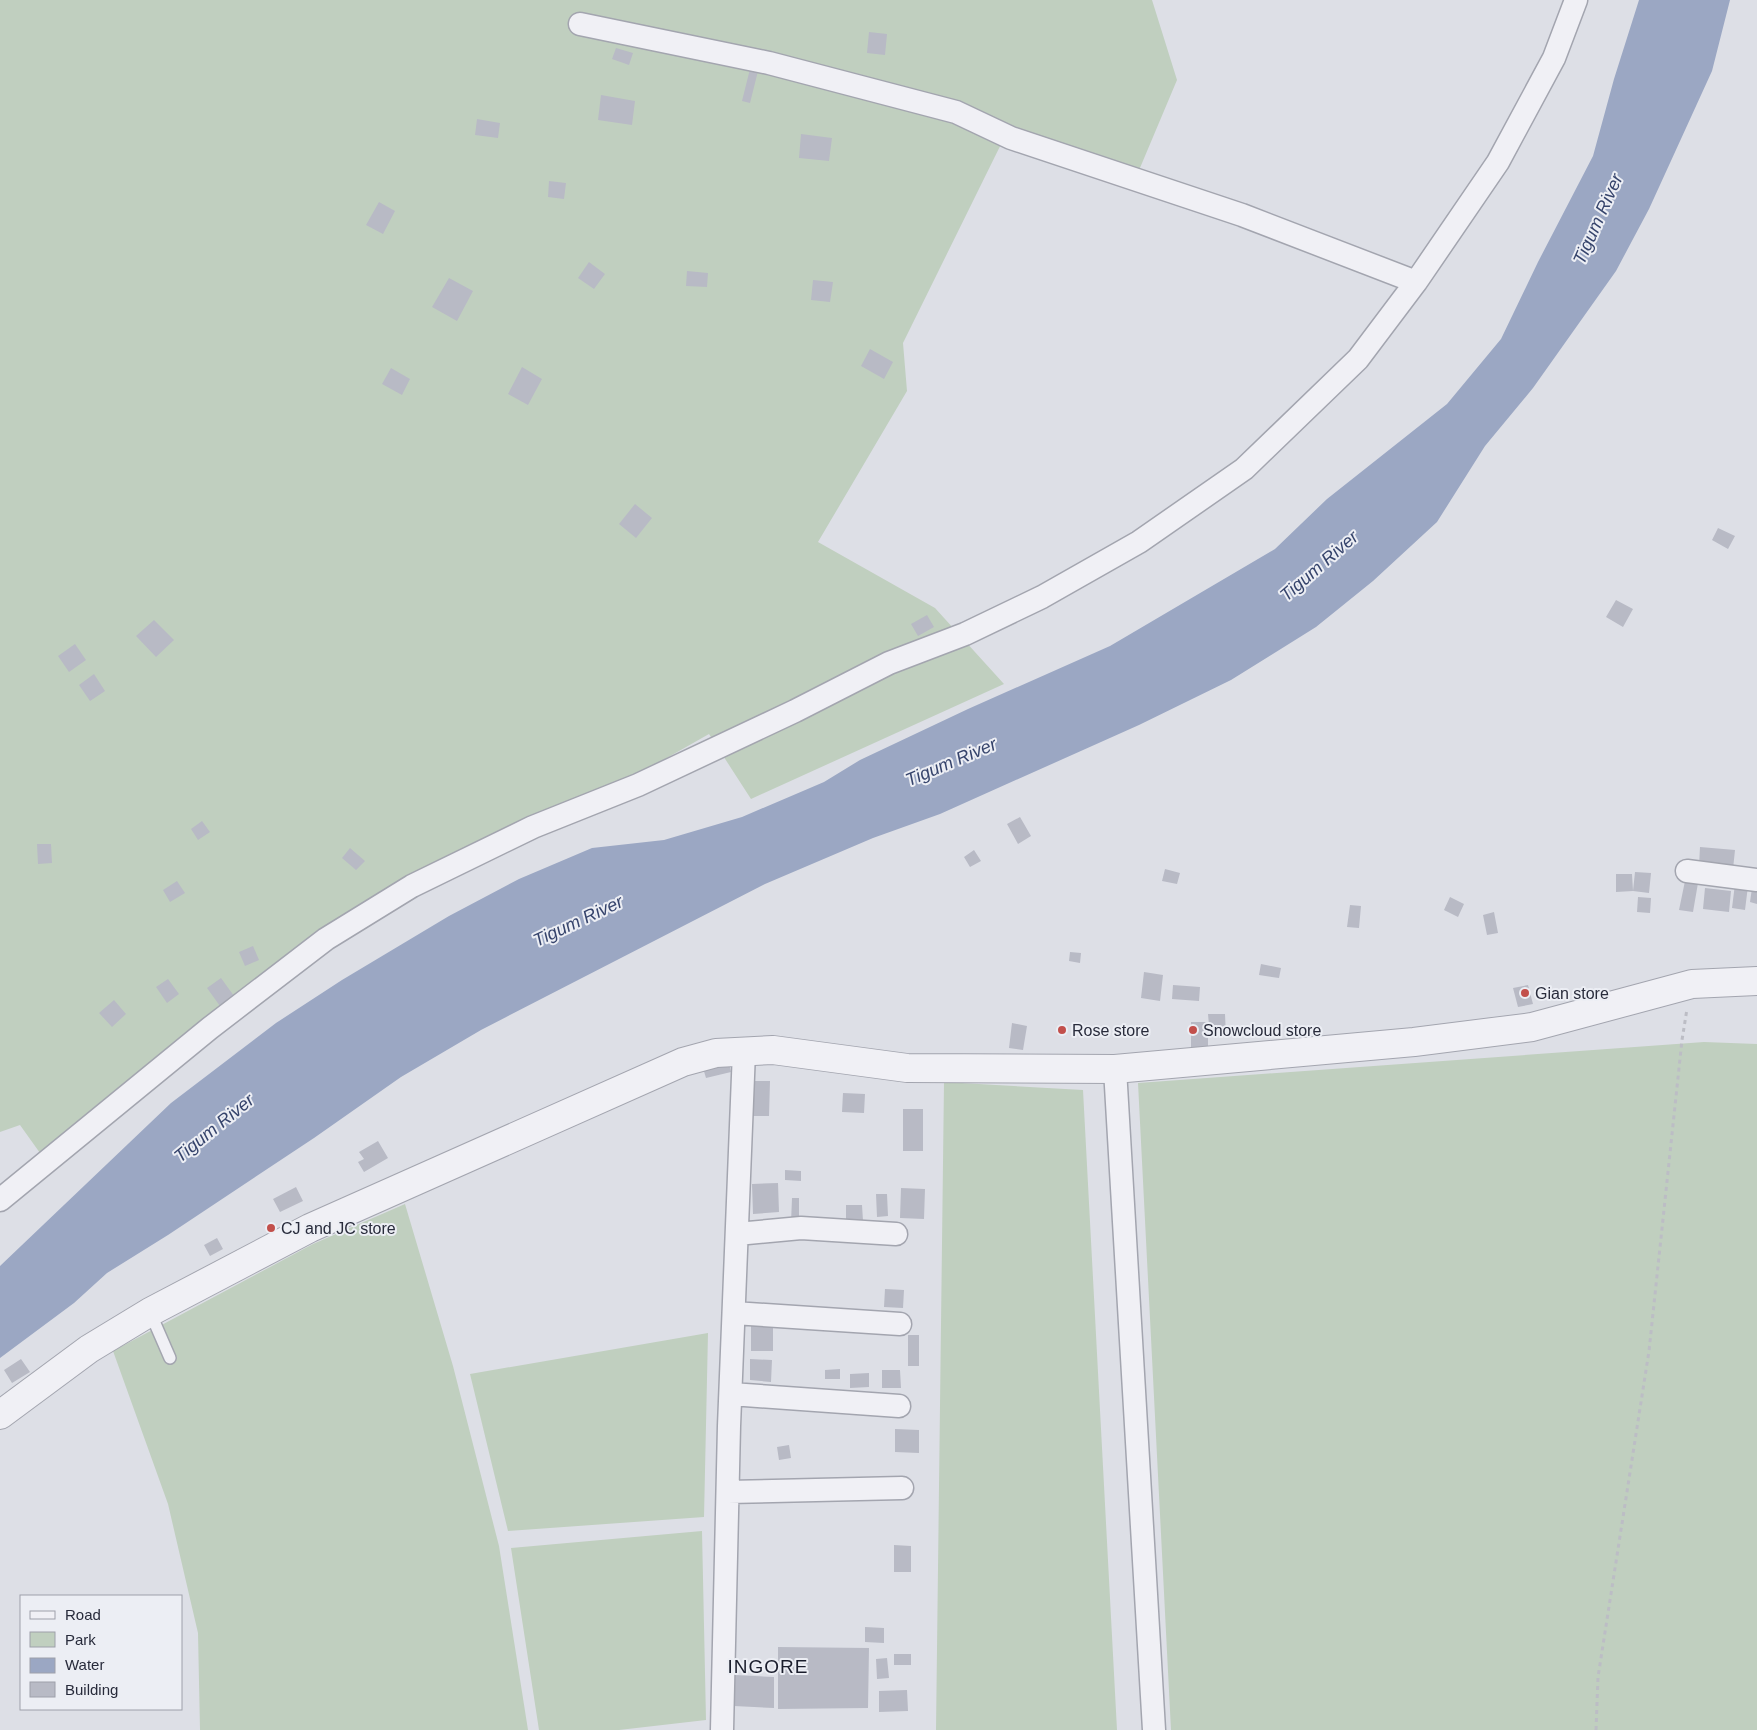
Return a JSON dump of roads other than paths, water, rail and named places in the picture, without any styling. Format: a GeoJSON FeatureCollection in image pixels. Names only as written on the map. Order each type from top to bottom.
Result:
{"type":"FeatureCollection","features":[{"type":"Feature","properties":{"kind":"street"},"geometry":{"type":"LineString","coordinates":[[0,1200],[210,1028],[326,939],[412,886],[533,827],[638,785],[795,711],[888,663],[964,634],[1042,597],[1139,542],[1244,469],[1358,359],[1416,282],[1498,162],[1554,58],[1576,0]]}},
{"type":"Feature","properties":{"kind":"street"},"geometry":{"type":"LineString","coordinates":[[580,24],[769,63],[956,112],[1011,138],[1242,216],[1416,282]]}},
{"type":"Feature","properties":{"kind":"street"},"geometry":{"type":"LineString","coordinates":[[1687,871],[1757,880]]}},
{"type":"Feature","properties":{"kind":"street"},"geometry":{"type":"LineString","coordinates":[[0,1415],[89,1349],[150,1312],[310,1228],[682,1062],[716,1053],[773,1050],[907,1068],[1115,1069],[1404,1043],[1532,1027],[1692,984],[1757,981]]}},
{"type":"Feature","properties":{"kind":"street"},"geometry":{"type":"LineString","coordinates":[[722,1730],[731,1394],[744,1051]]}},
{"type":"Feature","properties":{"kind":"street"},"geometry":{"type":"LineString","coordinates":[[1115,1069],[1154,1730]]}},
{"type":"Feature","properties":{"kind":"street"},"geometry":{"type":"LineString","coordinates":[[737,1234],[801,1228],[896,1234]]}},
{"type":"Feature","properties":{"kind":"street"},"geometry":{"type":"LineString","coordinates":[[734,1313],[900,1324]]}},
{"type":"Feature","properties":{"kind":"street"},"geometry":{"type":"LineString","coordinates":[[731,1394],[899,1406]]}},
{"type":"Feature","properties":{"kind":"street"},"geometry":{"type":"LineString","coordinates":[[728,1492],[902,1488]]}},
{"type":"Feature","properties":{"kind":"lane"},"geometry":{"type":"LineString","coordinates":[[150,1312],[170,1358]]}},
{"type":"Feature","properties":{"kind":"water","name":"Tigum River"},"geometry":{"type":"Polygon","coordinates":[[[1639,0],[1730,0],[1712,71],[1649,209],[1616,271],[1533,388],[1485,446],[1437,522],[1373,581],[1316,627],[1231,680],[1139,725],[940,814],[873,838],[765,884],[481,1030],[401,1077],[314,1138],[107,1273],[74,1303],[0,1358],[0,1266],[171,1103],[276,1023],[342,980],[449,916],[519,879],[592,848],[664,840],[742,817],[824,782],[860,760],[968,709],[1110,646],[1275,549],[1327,499],[1447,404],[1501,339],[1538,262],[1593,156],[1614,79],[1639,0]]]}},
{"type":"Feature","properties":{"kind":"place","name":"Gian store"},"geometry":{"type":"Point","coordinates":[1525,993]}},
{"type":"Feature","properties":{"kind":"place","name":"Rose store"},"geometry":{"type":"Point","coordinates":[1062,1030]}},
{"type":"Feature","properties":{"kind":"place","name":"Snowcloud store"},"geometry":{"type":"Point","coordinates":[1193,1030]}},
{"type":"Feature","properties":{"kind":"place","name":"CJ and JC store"},"geometry":{"type":"Point","coordinates":[271,1228]}},
{"type":"Feature","properties":{"kind":"district","name":"INGORE"},"geometry":{"type":"Point","coordinates":[768,1666]}}]}
